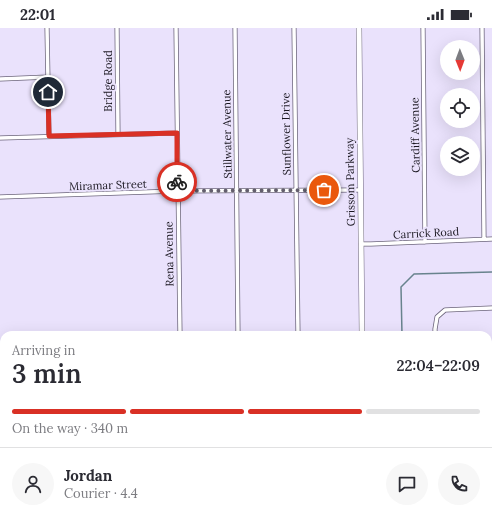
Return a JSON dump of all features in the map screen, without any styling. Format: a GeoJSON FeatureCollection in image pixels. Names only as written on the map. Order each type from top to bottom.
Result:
{"type":"FeatureCollection","features":[{"type":"Feature","properties":{"kind":"main road","name":"Grissom Parkway"},"geometry":{"type":"LineString","coordinates":[[358,28],[362,331]]}},
{"type":"Feature","properties":{"kind":"street"},"geometry":{"type":"LineString","coordinates":[[47,28],[49,136]]}},
{"type":"Feature","properties":{"kind":"street","name":"Bridge Road"},"geometry":{"type":"LineString","coordinates":[[117,28],[118,134]]}},
{"type":"Feature","properties":{"kind":"street","name":"Rena Avenue"},"geometry":{"type":"LineString","coordinates":[[176,28],[180,331]]}},
{"type":"Feature","properties":{"kind":"street","name":"Stillwater Avenue"},"geometry":{"type":"LineString","coordinates":[[235,28],[238,331]]}},
{"type":"Feature","properties":{"kind":"street","name":"Sunflower Drive"},"geometry":{"type":"LineString","coordinates":[[294,28],[298,331]]}},
{"type":"Feature","properties":{"kind":"street","name":"Cardiff Avenue"},"geometry":{"type":"LineString","coordinates":[[423,28],[425,242]]}},
{"type":"Feature","properties":{"kind":"street"},"geometry":{"type":"LineString","coordinates":[[482,28],[484,239]]}},
{"type":"Feature","properties":{"kind":"street"},"geometry":{"type":"LineString","coordinates":[[0,79],[48,77]]}},
{"type":"Feature","properties":{"kind":"street"},"geometry":{"type":"LineString","coordinates":[[0,138],[177,133]]}},
{"type":"Feature","properties":{"kind":"street","name":"Miramar Street"},"geometry":{"type":"LineString","coordinates":[[0,197],[177,191],[360,190]]}},
{"type":"Feature","properties":{"kind":"street","name":"Carrick Road"},"geometry":{"type":"LineString","coordinates":[[361,244],[492,239]]}},
{"type":"Feature","properties":{"kind":"street"},"geometry":{"type":"LineString","coordinates":[[435,331],[437,317],[445,310],[492,308]]}},
{"type":"Feature","properties":{"kind":"waterway"},"geometry":{"type":"LineString","coordinates":[[402,331],[401,287],[414,274],[492,272]]}},
{"type":"Feature","properties":{"kind":"way so far"},"geometry":{"type":"LineString","coordinates":[[177,182],[177,191],[324,190]]}},
{"type":"Feature","properties":{"kind":"route"},"geometry":{"type":"LineString","coordinates":[[48,92],[49,136],[177,133],[177,182]]}}]}
